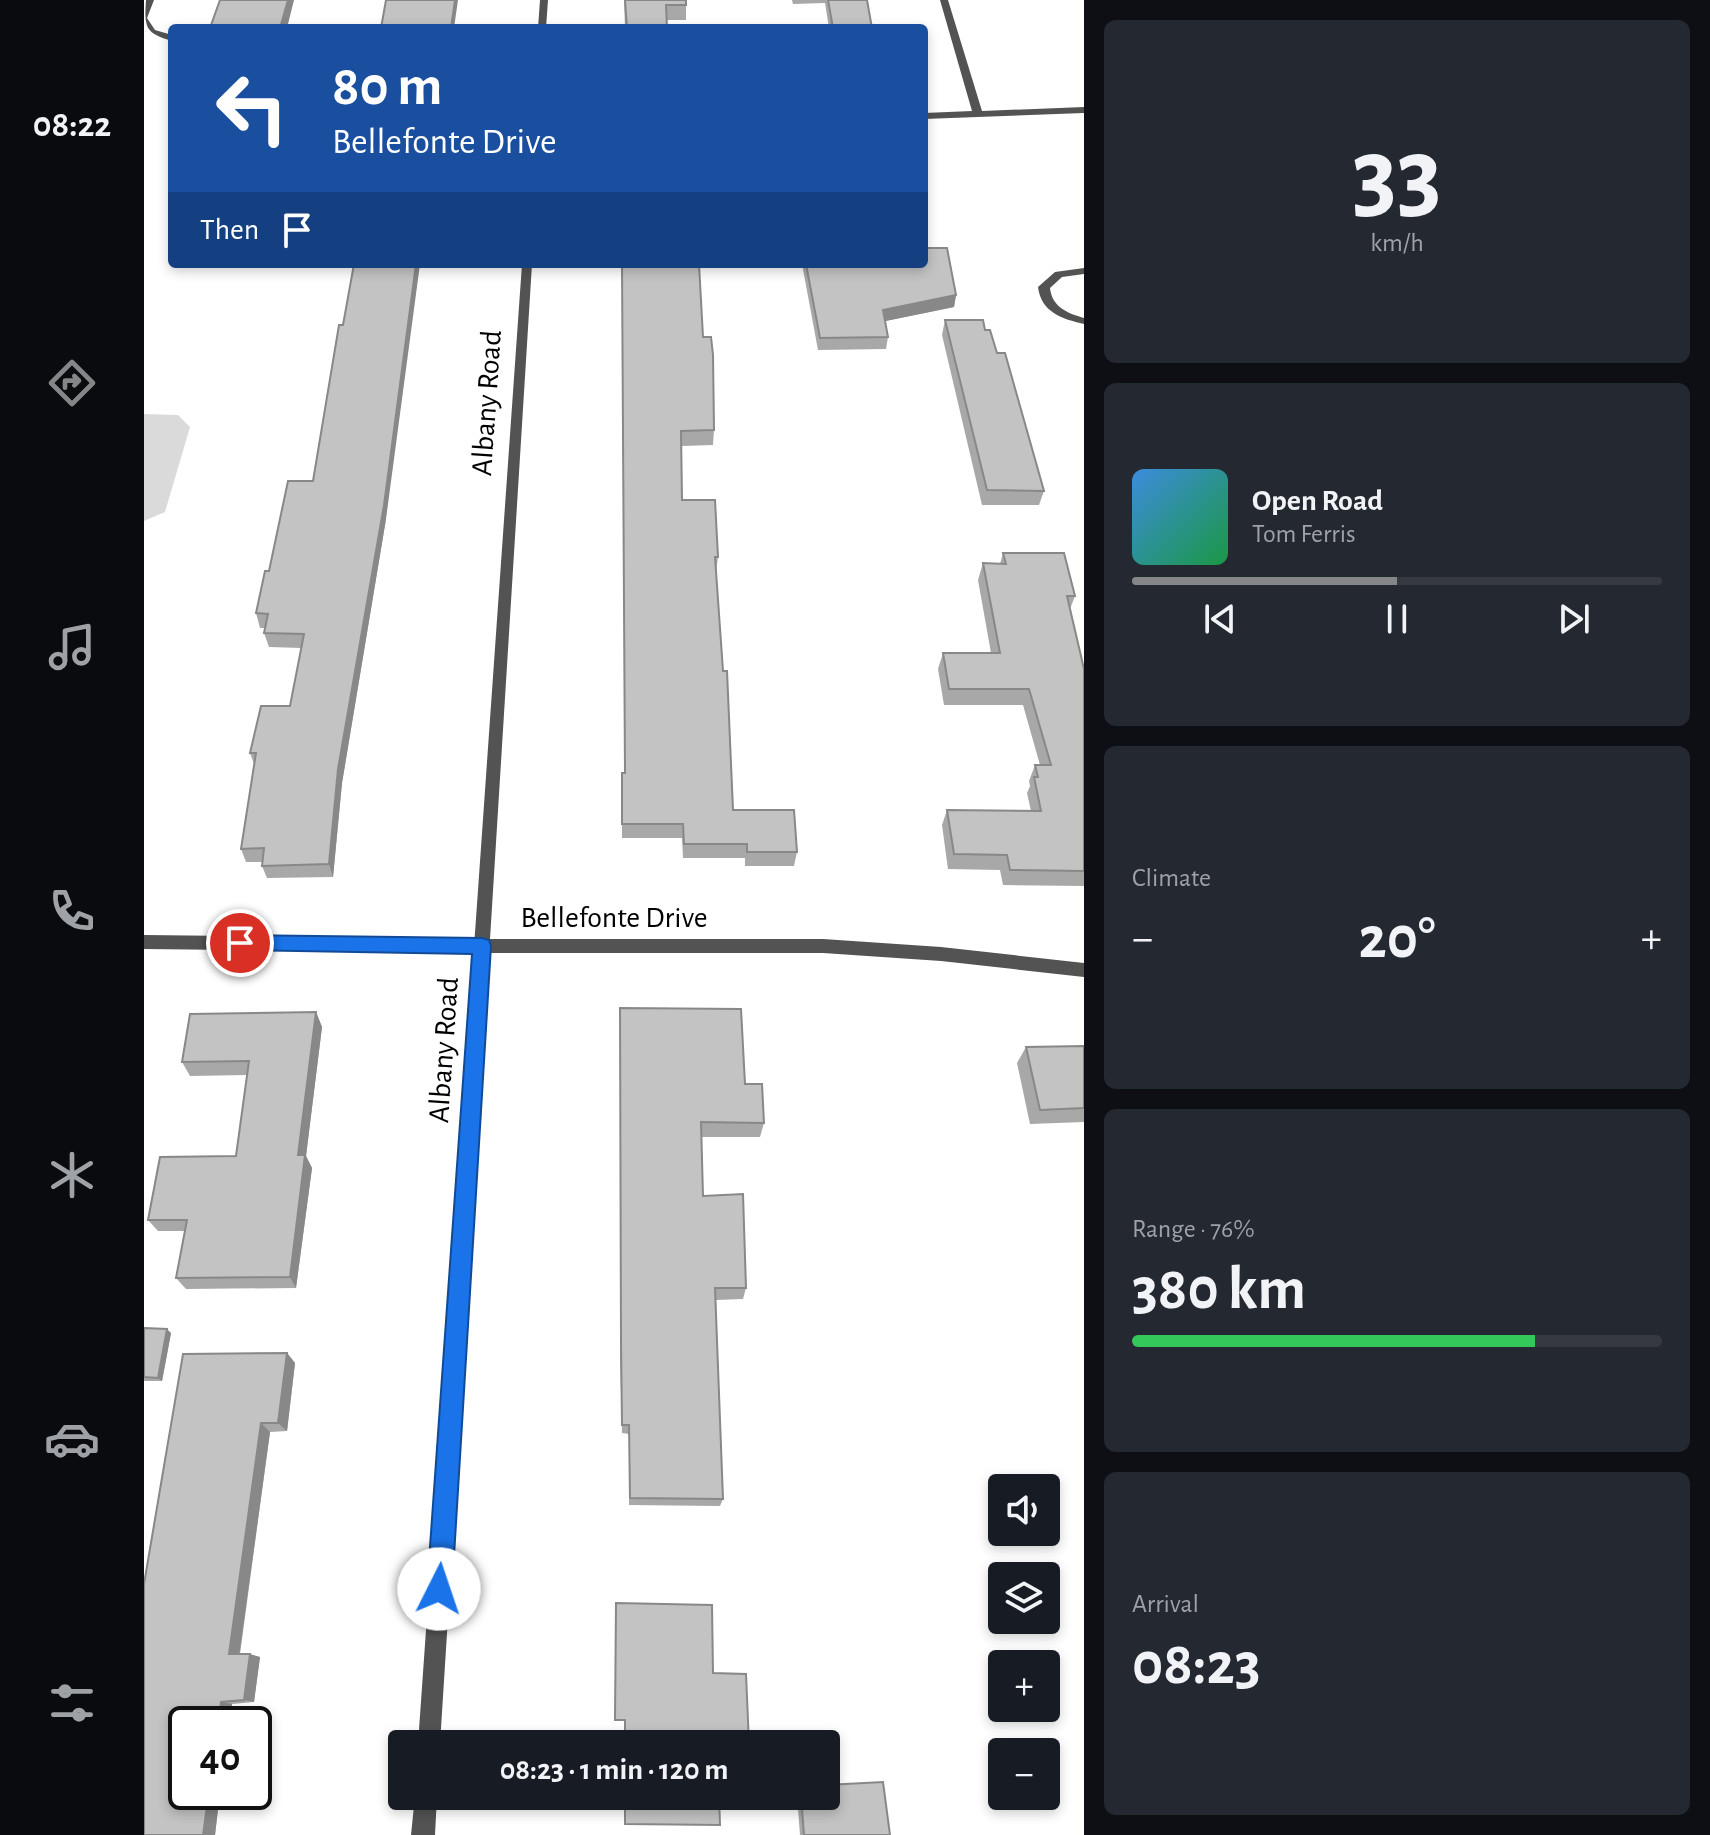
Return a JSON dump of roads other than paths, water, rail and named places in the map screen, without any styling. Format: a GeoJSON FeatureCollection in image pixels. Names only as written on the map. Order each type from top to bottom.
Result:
{"type":"FeatureCollection","features":[{"type":"Feature","properties":{"kind":"street"},"geometry":{"type":"LineString","coordinates":[[150,0],[144,19],[152,32],[168,37]]}},
{"type":"Feature","properties":{"kind":"street"},"geometry":{"type":"LineString","coordinates":[[542,24],[544,0]]}},
{"type":"Feature","properties":{"kind":"street"},"geometry":{"type":"LineString","coordinates":[[944,0],[978,114]]}},
{"type":"Feature","properties":{"kind":"street"},"geometry":{"type":"LineString","coordinates":[[928,116],[1084,110]]}},
{"type":"Feature","properties":{"kind":"street","name":"Albany Road"},"geometry":{"type":"LineString","coordinates":[[430,1730],[527,268]]}},
{"type":"Feature","properties":{"kind":"street"},"geometry":{"type":"LineString","coordinates":[[1084,271],[1059,274],[1044,287],[1049,305],[1059,313],[1084,321]]}},
{"type":"Feature","properties":{"kind":"street","name":"Bellefonte Drive"},"geometry":{"type":"LineString","coordinates":[[144,942],[823,946],[941,954],[1084,970]]}},
{"type":"Feature","properties":{"kind":"street"},"geometry":{"type":"LineString","coordinates":[[423,1835],[425,1810]]}}]}
